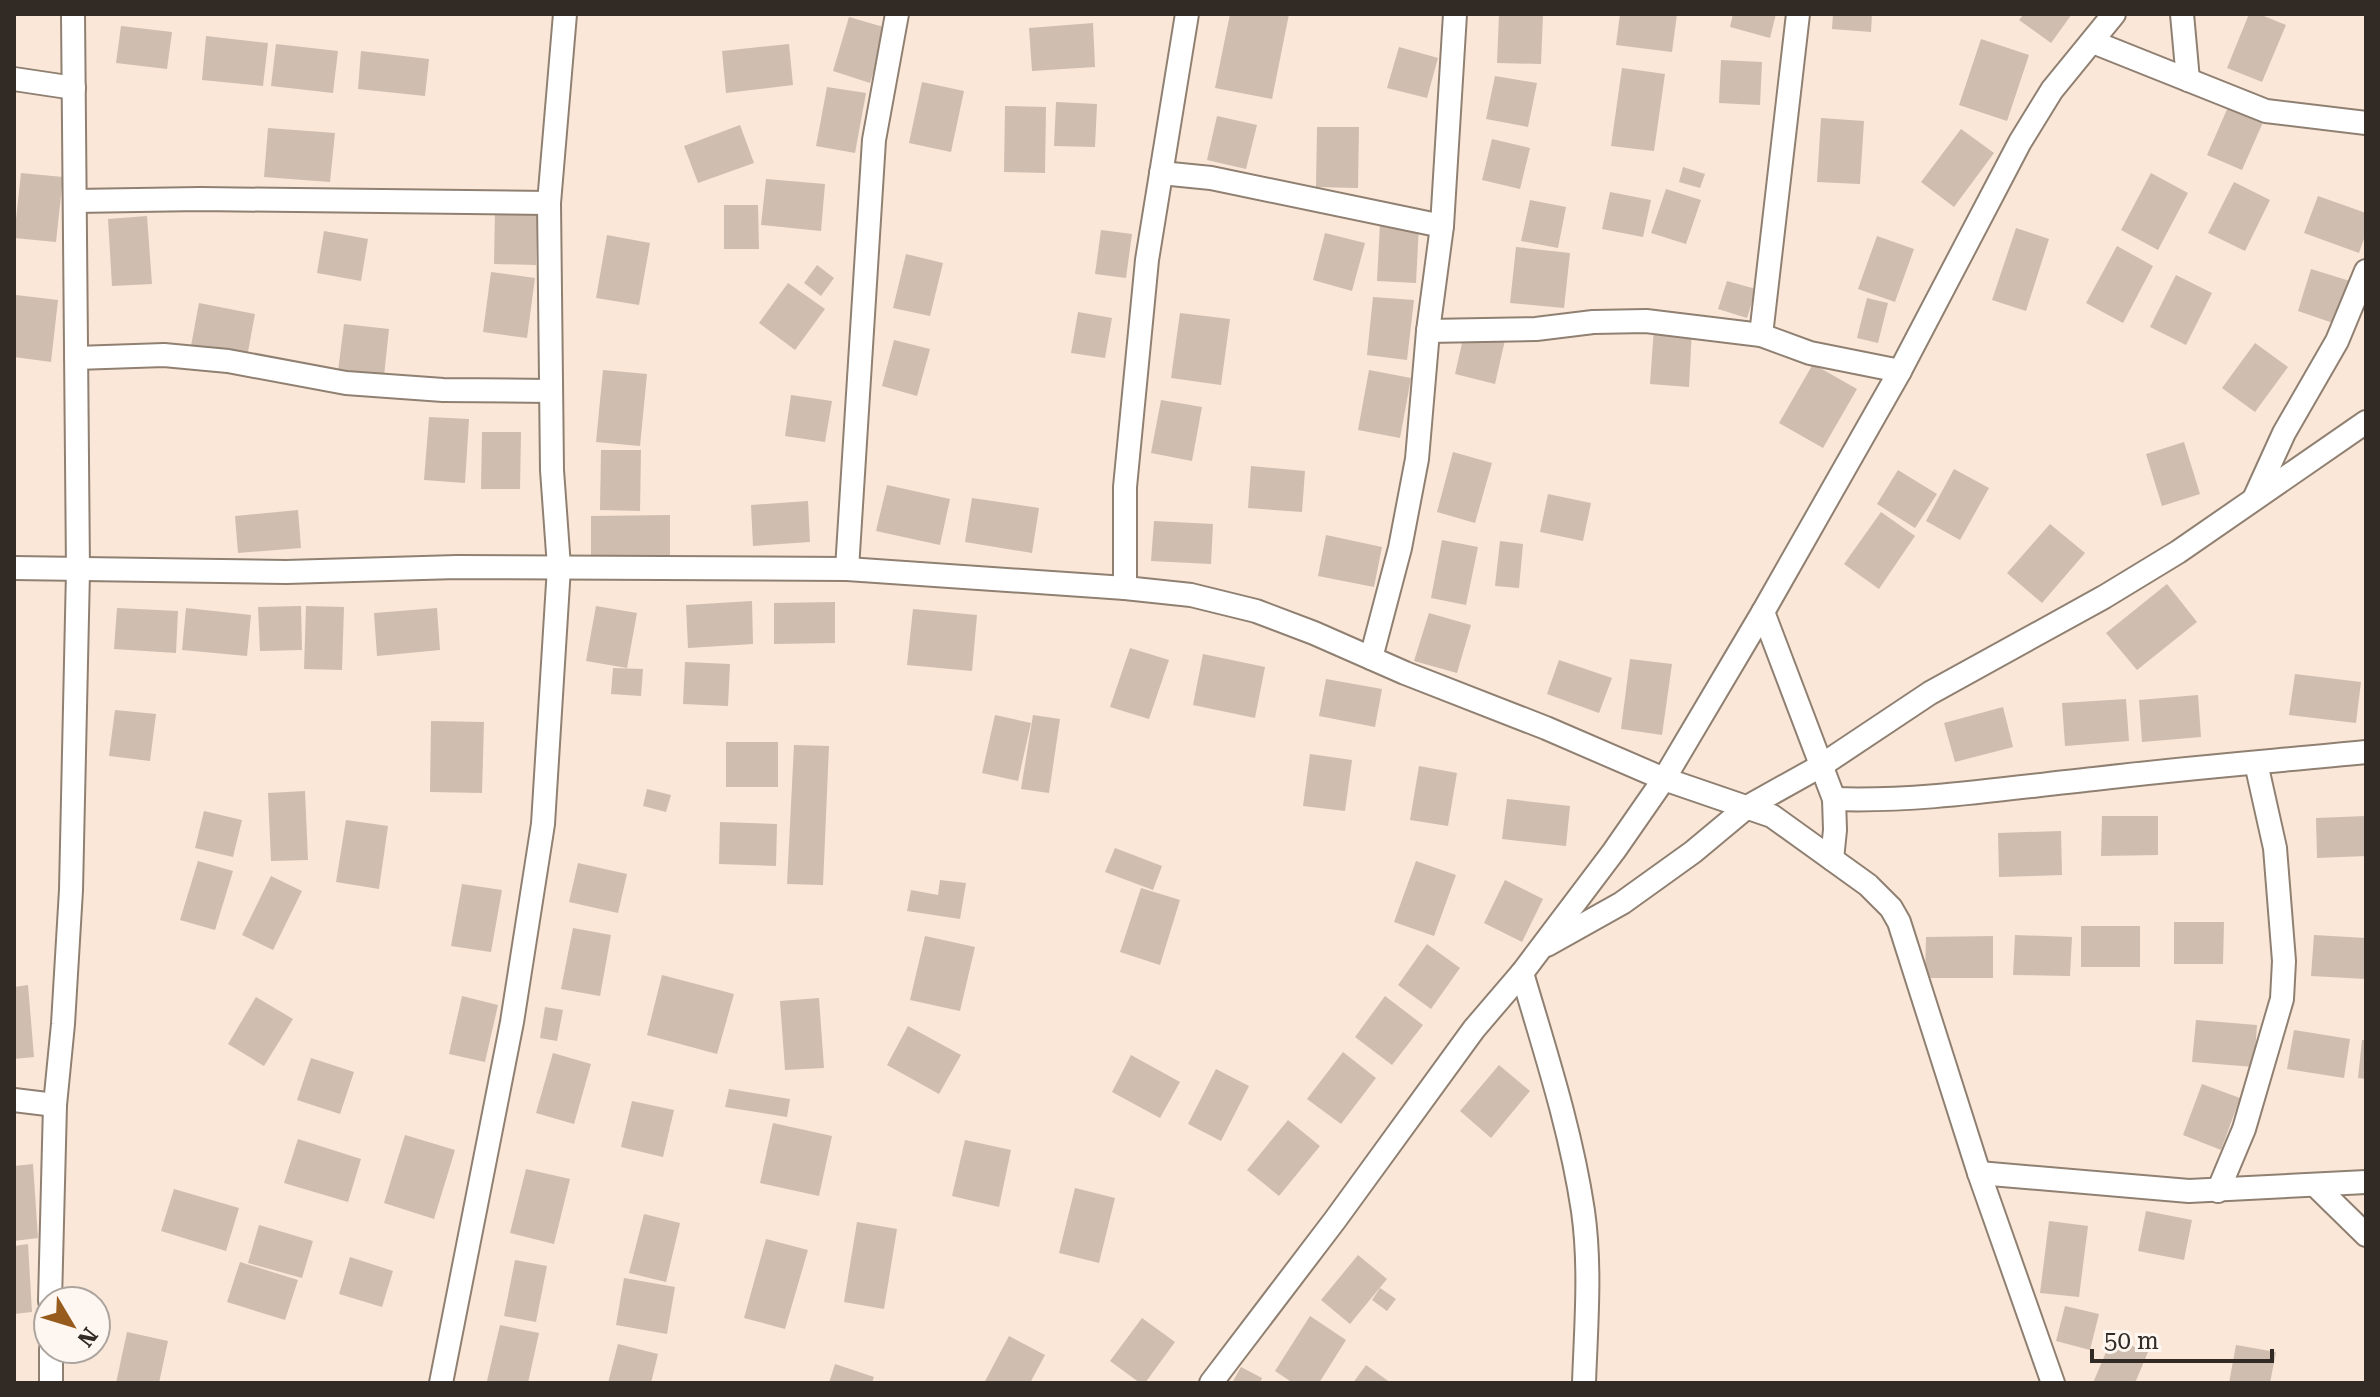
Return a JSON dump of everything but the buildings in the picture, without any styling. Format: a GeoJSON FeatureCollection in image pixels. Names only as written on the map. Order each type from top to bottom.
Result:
{"type":"FeatureCollection","features":[{"type":"Feature","properties":{"kind":"street"},"geometry":{"type":"LineString","coordinates":[[50,1285],[55,1105],[71,890],[78,571],[73,14]]}},
{"type":"Feature","properties":{"kind":"street"},"geometry":{"type":"LineString","coordinates":[[441,1383],[512,1022],[543,824],[559,567],[552,470],[549,203],[565,14]]}},
{"type":"Feature","properties":{"kind":"street"},"geometry":{"type":"LineString","coordinates":[[847,569],[874,140],[897,14]]}},
{"type":"Feature","properties":{"kind":"street"},"geometry":{"type":"LineString","coordinates":[[1125,588],[1125,487],[1147,260],[1187,14]]}},
{"type":"Feature","properties":{"kind":"street"},"geometry":{"type":"LineString","coordinates":[[1371,658],[1400,548],[1417,459],[1428,331],[1442,226],[1455,14]]}},
{"type":"Feature","properties":{"kind":"street"},"geometry":{"type":"LineString","coordinates":[[1761,335],[1798,14]]}},
{"type":"Feature","properties":{"kind":"street"},"geometry":{"type":"LineString","coordinates":[[1211,1383],[1474,1029],[1522,973],[1664,779],[1900,371],[2020,142],[2052,90],[2114,14]]}},
{"type":"Feature","properties":{"kind":"street"},"geometry":{"type":"LineString","coordinates":[[2182,14],[2188,80]]}},
{"type":"Feature","properties":{"kind":"street"},"geometry":{"type":"LineString","coordinates":[[2093,42],[2266,111],[2366,123]]}},
{"type":"Feature","properties":{"kind":"street"},"geometry":{"type":"LineString","coordinates":[[14,79],[74,88]]}},
{"type":"Feature","properties":{"kind":"street"},"geometry":{"type":"LineString","coordinates":[[1161,173],[1211,178],[1442,226]]}},
{"type":"Feature","properties":{"kind":"street"},"geometry":{"type":"LineString","coordinates":[[75,201],[200,199],[549,203]]}},
{"type":"Feature","properties":{"kind":"street"},"geometry":{"type":"LineString","coordinates":[[2254,500],[2284,433],[2337,341],[2366,271]]}},
{"type":"Feature","properties":{"kind":"street"},"geometry":{"type":"LineString","coordinates":[[1428,331],[1536,329],[1593,322],[1646,321],[1761,335],[1810,353],[1900,371]]}},
{"type":"Feature","properties":{"kind":"street"},"geometry":{"type":"LineString","coordinates":[[76,358],[164,355],[228,361],[346,383],[443,390],[551,391]]}},
{"type":"Feature","properties":{"kind":"street"},"geometry":{"type":"LineString","coordinates":[[1539,950],[1622,903],[1693,852],[1747,807],[1819,767],[1930,693],[2129,582],[2366,422]]}},
{"type":"Feature","properties":{"kind":"street"},"geometry":{"type":"LineString","coordinates":[[14,568],[286,572],[559,567],[847,569],[1191,595],[1256,611],[1664,779],[1772,816],[1868,885],[1891,908],[1899,922],[1979,1173],[2053,1383]]}},
{"type":"Feature","properties":{"kind":"street"},"geometry":{"type":"LineString","coordinates":[[1763,612],[1819,767],[1834,799],[1832,859]]}},
{"type":"Feature","properties":{"kind":"street"},"geometry":{"type":"LineString","coordinates":[[1834,799],[1932,797],[2366,752]]}},
{"type":"Feature","properties":{"kind":"street"},"geometry":{"type":"LineString","coordinates":[[2218,1191],[2244,1129],[2282,999],[2284,961],[2275,848],[2256,763]]}},
{"type":"Feature","properties":{"kind":"street"},"geometry":{"type":"LineString","coordinates":[[1522,973],[1570,1141],[1583,1213],[1588,1293],[1584,1383]]}},
{"type":"Feature","properties":{"kind":"street"},"geometry":{"type":"LineString","coordinates":[[14,1100],[55,1105]]}},
{"type":"Feature","properties":{"kind":"street"},"geometry":{"type":"LineString","coordinates":[[1979,1173],[2189,1191],[2366,1182]]}},
{"type":"Feature","properties":{"kind":"street"},"geometry":{"type":"LineString","coordinates":[[2316,1186],[2366,1235]]}}]}
